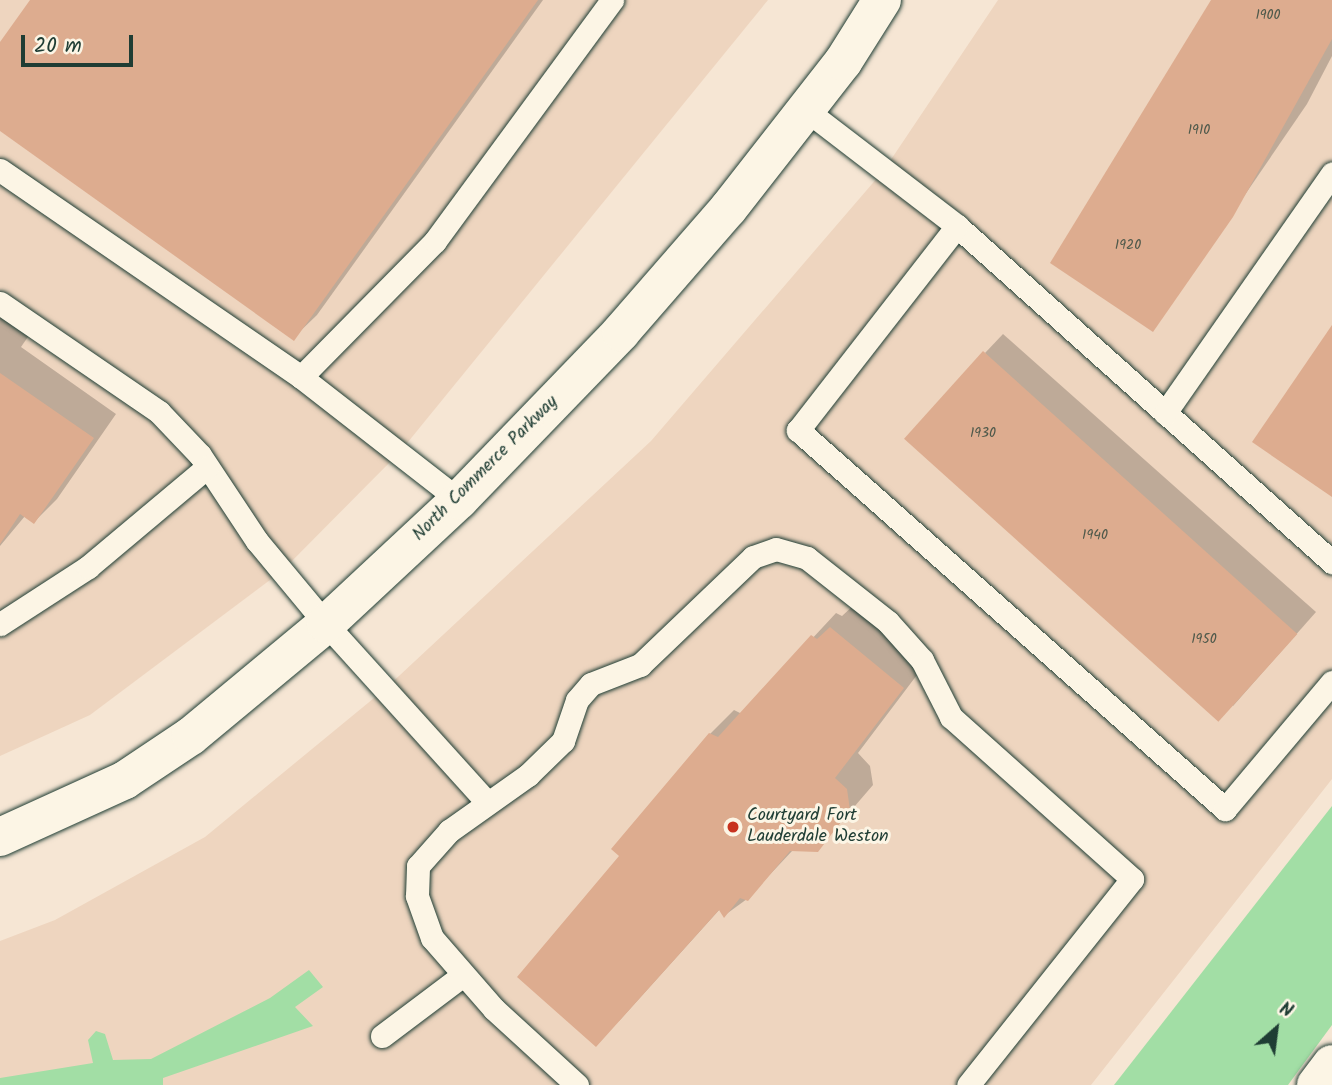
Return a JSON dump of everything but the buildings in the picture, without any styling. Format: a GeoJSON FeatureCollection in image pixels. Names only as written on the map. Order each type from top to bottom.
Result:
{"type":"FeatureCollection","features":[{"type":"Feature","properties":{"kind":"main road","name":"North Commerce Parkway"},"geometry":{"type":"LineString","coordinates":[[0,837],[125,780],[191,736],[326,624],[459,500],[621,332],[806,110],[881,0]]}},
{"type":"Feature","properties":{"kind":"main road"},"geometry":{"type":"LineString","coordinates":[[1316,1085],[1332,1063]]}},
{"type":"Feature","properties":{"kind":"lane"},"geometry":{"type":"LineString","coordinates":[[301,377],[435,241],[612,0]]}},
{"type":"Feature","properties":{"kind":"lane"},"geometry":{"type":"LineString","coordinates":[[806,110],[957,226],[1332,562]]}},
{"type":"Feature","properties":{"kind":"lane"},"geometry":{"type":"LineString","coordinates":[[0,170],[301,377],[459,500]]}},
{"type":"Feature","properties":{"kind":"lane"},"geometry":{"type":"LineString","coordinates":[[1165,413],[1332,174]]}},
{"type":"Feature","properties":{"kind":"lane"},"geometry":{"type":"LineString","coordinates":[[957,226],[798,430],[1225,809],[1332,682]]}},
{"type":"Feature","properties":{"kind":"lane"},"geometry":{"type":"LineString","coordinates":[[0,303],[159,412],[207,467],[257,541],[326,624],[485,800]]}},
{"type":"Feature","properties":{"kind":"lane"},"geometry":{"type":"LineString","coordinates":[[0,624],[88,567],[207,467]]}},
{"type":"Feature","properties":{"kind":"lane"},"geometry":{"type":"LineString","coordinates":[[578,1085],[463,975],[432,938],[417,896],[418,866],[485,800],[528,775],[562,741],[577,700],[591,684],[640,665],[664,648],[753,557],[776,549],[807,558],[896,631],[922,660],[951,717],[1132,880],[968,1085]]}},
{"type":"Feature","properties":{"kind":"lane"},"geometry":{"type":"LineString","coordinates":[[382,1036],[463,975]]}},
{"type":"Feature","properties":{"kind":"shaded area"},"geometry":{"type":"Polygon","coordinates":[[[0,0],[768,0],[399,453],[282,571],[90,715],[0,756],[0,0]]]}},
{"type":"Feature","properties":{"kind":"shaded area"},"geometry":{"type":"Polygon","coordinates":[[[998,0],[1332,0],[1332,779],[1091,1085],[0,1085],[0,941],[55,920],[205,837],[385,689],[651,441],[884,170],[998,0]]]}},
{"type":"Feature","properties":{"kind":"green space"},"geometry":{"type":"Polygon","coordinates":[[[1332,806],[1332,1025],[1288,1085],[1114,1085],[1332,806]]]}},
{"type":"Feature","properties":{"kind":"green space"},"geometry":{"type":"Polygon","coordinates":[[[309,970],[323,987],[295,1007],[313,1026],[163,1078],[163,1085],[0,1085],[0,1078],[93,1063],[88,1040],[96,1031],[105,1034],[113,1060],[151,1059],[270,998],[309,970]]]}},
{"type":"Feature","properties":{"kind":"place","name":"Courtyard Fort Lauderdale Weston"},"geometry":{"type":"Point","coordinates":[733,827]}}]}
